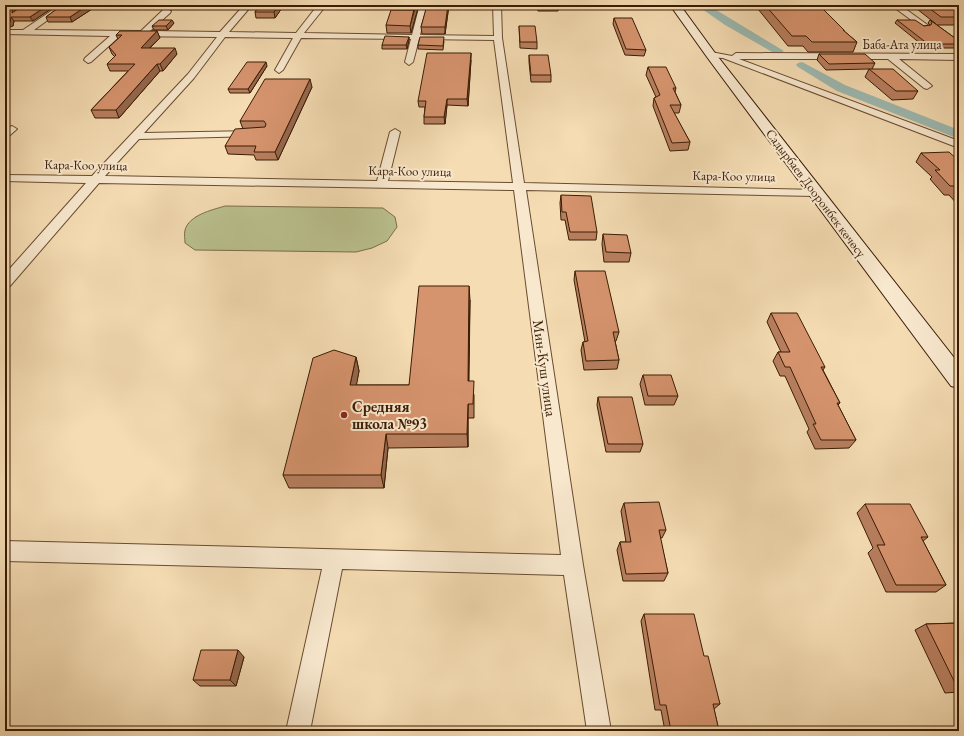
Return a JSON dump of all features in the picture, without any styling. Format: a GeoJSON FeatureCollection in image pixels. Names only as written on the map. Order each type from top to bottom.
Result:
{"type":"FeatureCollection","features":[{"type":"Feature","properties":{"kind":"main road","name":"Садырбаев Дооронбек көчөсү"},"geometry":{"type":"LineString","coordinates":[[675,5],[718,55],[815,192],[959,380]]}},
{"type":"Feature","properties":{"kind":"street"},"geometry":{"type":"LineString","coordinates":[[24,33],[64,5]]}},
{"type":"Feature","properties":{"kind":"street"},"geometry":{"type":"LineString","coordinates":[[5,283],[96,179],[191,76],[223,34],[248,5]]}},
{"type":"Feature","properties":{"kind":"street","name":"Мин-Куш улица"},"geometry":{"type":"LineString","coordinates":[[497,5],[498,38],[519,187],[573,565],[600,731]]}},
{"type":"Feature","properties":{"kind":"street"},"geometry":{"type":"LineString","coordinates":[[709,5],[896,5],[925,26]]}},
{"type":"Feature","properties":{"kind":"street"},"geometry":{"type":"LineString","coordinates":[[279,70],[299,35],[320,8]]}},
{"type":"Feature","properties":{"kind":"street"},"geometry":{"type":"LineString","coordinates":[[409,62],[423,8]]}},
{"type":"Feature","properties":{"kind":"street"},"geometry":{"type":"LineString","coordinates":[[143,34],[167,11]]}},
{"type":"Feature","properties":{"kind":"street"},"geometry":{"type":"LineString","coordinates":[[5,32],[498,38]]}},
{"type":"Feature","properties":{"kind":"street"},"geometry":{"type":"LineString","coordinates":[[88,60],[117,34]]}},
{"type":"Feature","properties":{"kind":"street"},"geometry":{"type":"LineString","coordinates":[[718,55],[959,145]]}},
{"type":"Feature","properties":{"kind":"street","name":"Баба-Ата улица"},"geometry":{"type":"LineString","coordinates":[[718,55],[959,57]]}},
{"type":"Feature","properties":{"kind":"street"},"geometry":{"type":"LineString","coordinates":[[889,56],[927,86]]}},
{"type":"Feature","properties":{"kind":"street"},"geometry":{"type":"LineString","coordinates":[[382,184],[395,132]]}},
{"type":"Feature","properties":{"kind":"street"},"geometry":{"type":"LineString","coordinates":[[136,136],[262,133]]}},
{"type":"Feature","properties":{"kind":"street","name":"Кара-Коо улица"},"geometry":{"type":"LineString","coordinates":[[5,178],[815,192]]}},
{"type":"Feature","properties":{"kind":"street"},"geometry":{"type":"LineString","coordinates":[[5,551],[573,565]]}},
{"type":"Feature","properties":{"kind":"street"},"geometry":{"type":"LineString","coordinates":[[298,731],[334,559]]}},
{"type":"Feature","properties":{"kind":"green space"},"geometry":{"type":"Polygon","coordinates":[[[225,206],[383,208],[395,217],[397,227],[387,241],[372,248],[356,252],[195,250],[185,243],[185,230],[191,220],[208,211],[225,206]]]}},
{"type":"Feature","properties":{"kind":"building"},"geometry":{"type":"Polygon","coordinates":[[[5,5],[13,5],[12,13],[24,5],[48,5],[30,17],[11,17],[10,22],[5,23],[5,5]]]}},
{"type":"Feature","properties":{"kind":"building"},"geometry":{"type":"Polygon","coordinates":[[[62,5],[88,5],[70,17],[46,17],[62,5]]]}},
{"type":"Feature","properties":{"kind":"building"},"geometry":{"type":"Polygon","coordinates":[[[260,5],[279,5],[274,12],[255,12],[260,5]]]}},
{"type":"Feature","properties":{"kind":"building"},"geometry":{"type":"Polygon","coordinates":[[[427,5],[448,5],[445,27],[421,27],[427,5]]]}},
{"type":"Feature","properties":{"kind":"building"},"geometry":{"type":"Polygon","coordinates":[[[765,5],[819,5],[857,42],[812,42],[806,36],[792,36],[765,5]]]}},
{"type":"Feature","properties":{"kind":"building"},"geometry":{"type":"Polygon","coordinates":[[[925,5],[959,5],[959,17],[941,17],[925,5]]]}},
{"type":"Feature","properties":{"kind":"building"},"geometry":{"type":"Polygon","coordinates":[[[391,10],[414,10],[410,26],[386,25],[391,10]]]}},
{"type":"Feature","properties":{"kind":"building"},"geometry":{"type":"Polygon","coordinates":[[[614,18],[632,18],[646,50],[626,49],[614,18]]]}},
{"type":"Feature","properties":{"kind":"building"},"geometry":{"type":"Polygon","coordinates":[[[159,20],[172,20],[166,26],[152,26],[159,20]]]}},
{"type":"Feature","properties":{"kind":"building"},"geometry":{"type":"Polygon","coordinates":[[[897,20],[915,20],[924,26],[931,25],[932,22],[930,20],[959,41],[959,44],[928,44],[897,20]]]}},
{"type":"Feature","properties":{"kind":"building"},"geometry":{"type":"Polygon","coordinates":[[[519,26],[535,26],[537,42],[520,42],[519,26]]]}},
{"type":"Feature","properties":{"kind":"building"},"geometry":{"type":"Polygon","coordinates":[[[120,31],[157,31],[141,48],[175,48],[160,64],[157,64],[116,110],[91,110],[135,64],[107,64],[116,55],[109,47],[122,35],[116,35],[120,31]]]}},
{"type":"Feature","properties":{"kind":"building"},"geometry":{"type":"Polygon","coordinates":[[[385,36],[409,37],[406,45],[382,45],[385,36]]]}},
{"type":"Feature","properties":{"kind":"building"},"geometry":{"type":"Polygon","coordinates":[[[420,37],[444,37],[443,46],[418,45],[420,37]]]}},
{"type":"Feature","properties":{"kind":"building"},"geometry":{"type":"Polygon","coordinates":[[[427,53],[471,53],[467,99],[447,99],[444,117],[424,117],[426,101],[418,101],[427,53]]]}},
{"type":"Feature","properties":{"kind":"building"},"geometry":{"type":"Polygon","coordinates":[[[819,54],[865,54],[875,63],[829,64],[819,54]]]}},
{"type":"Feature","properties":{"kind":"building"},"geometry":{"type":"Polygon","coordinates":[[[529,55],[548,55],[551,75],[531,75],[529,55]]]}},
{"type":"Feature","properties":{"kind":"building"},"geometry":{"type":"Polygon","coordinates":[[[247,62],[266,62],[248,89],[228,89],[247,62]]]}},
{"type":"Feature","properties":{"kind":"building"},"geometry":{"type":"Polygon","coordinates":[[[648,67],[666,67],[676,88],[673,88],[681,105],[670,105],[690,142],[672,143],[654,98],[660,95],[648,67]]]}},
{"type":"Feature","properties":{"kind":"building"},"geometry":{"type":"Polygon","coordinates":[[[869,69],[893,69],[918,91],[896,91],[869,69]]]}},
{"type":"Feature","properties":{"kind":"building"},"geometry":{"type":"Polygon","coordinates":[[[265,79],[310,79],[275,152],[254,152],[256,146],[225,146],[235,129],[265,127],[266,124],[264,121],[240,121],[265,79]]]}},
{"type":"Feature","properties":{"kind":"building"},"geometry":{"type":"Polygon","coordinates":[[[949,152],[959,161],[959,190],[955,186],[950,186],[935,170],[940,170],[921,153],[949,152]]]}},
{"type":"Feature","properties":{"kind":"building"},"geometry":{"type":"Polygon","coordinates":[[[561,195],[591,196],[597,232],[570,232],[566,212],[562,212],[561,195]]]}},
{"type":"Feature","properties":{"kind":"building"},"geometry":{"type":"Polygon","coordinates":[[[603,234],[627,235],[631,253],[606,252],[603,234]]]}},
{"type":"Feature","properties":{"kind":"building"},"geometry":{"type":"Polygon","coordinates":[[[575,271],[605,271],[619,332],[613,332],[619,360],[586,361],[583,342],[588,341],[575,271]]]}},
{"type":"Feature","properties":{"kind":"building"},"geometry":{"type":"Polygon","coordinates":[[[419,286],[469,286],[468,381],[474,381],[473,404],[468,404],[467,434],[386,434],[381,475],[283,475],[313,358],[334,350],[356,357],[350,385],[409,385],[419,286]]]}},
{"type":"Feature","properties":{"kind":"building"},"geometry":{"type":"Polygon","coordinates":[[[771,313],[797,313],[825,367],[821,367],[840,403],[837,403],[856,440],[821,440],[813,424],[816,424],[790,367],[785,367],[778,352],[790,352],[771,313]]]}},
{"type":"Feature","properties":{"kind":"building"},"geometry":{"type":"Polygon","coordinates":[[[643,375],[671,375],[678,396],[648,396],[643,375]]]}},
{"type":"Feature","properties":{"kind":"building"},"geometry":{"type":"Polygon","coordinates":[[[598,397],[632,397],[643,444],[608,444],[598,397]]]}},
{"type":"Feature","properties":{"kind":"building"},"geometry":{"type":"Polygon","coordinates":[[[659,502],[666,530],[659,530],[668,573],[626,574],[620,542],[631,542],[624,503],[659,502]]]}},
{"type":"Feature","properties":{"kind":"building"},"geometry":{"type":"Polygon","coordinates":[[[865,504],[910,504],[928,537],[921,537],[946,585],[896,585],[877,545],[885,545],[865,504]]]}},
{"type":"Feature","properties":{"kind":"building"},"geometry":{"type":"Polygon","coordinates":[[[644,614],[694,614],[704,656],[708,656],[720,704],[713,704],[719,731],[671,731],[666,705],[660,705],[644,614]]]}},
{"type":"Feature","properties":{"kind":"building"},"geometry":{"type":"Polygon","coordinates":[[[959,623],[959,687],[957,687],[926,624],[959,623]]]}},
{"type":"Feature","properties":{"kind":"building"},"geometry":{"type":"Polygon","coordinates":[[[201,650],[238,650],[230,680],[193,680],[201,650]]]}},
{"type":"Feature","properties":{"kind":"waterway"},"geometry":{"type":"LineString","coordinates":[[705,7],[729,23],[778,51]]}},
{"type":"Feature","properties":{"kind":"waterway"},"geometry":{"type":"LineString","coordinates":[[802,65],[841,88],[959,135]]}},
{"type":"Feature","properties":{"kind":"place","name":"Средняя школа №93"},"geometry":{"type":"Point","coordinates":[344,415]}}]}
